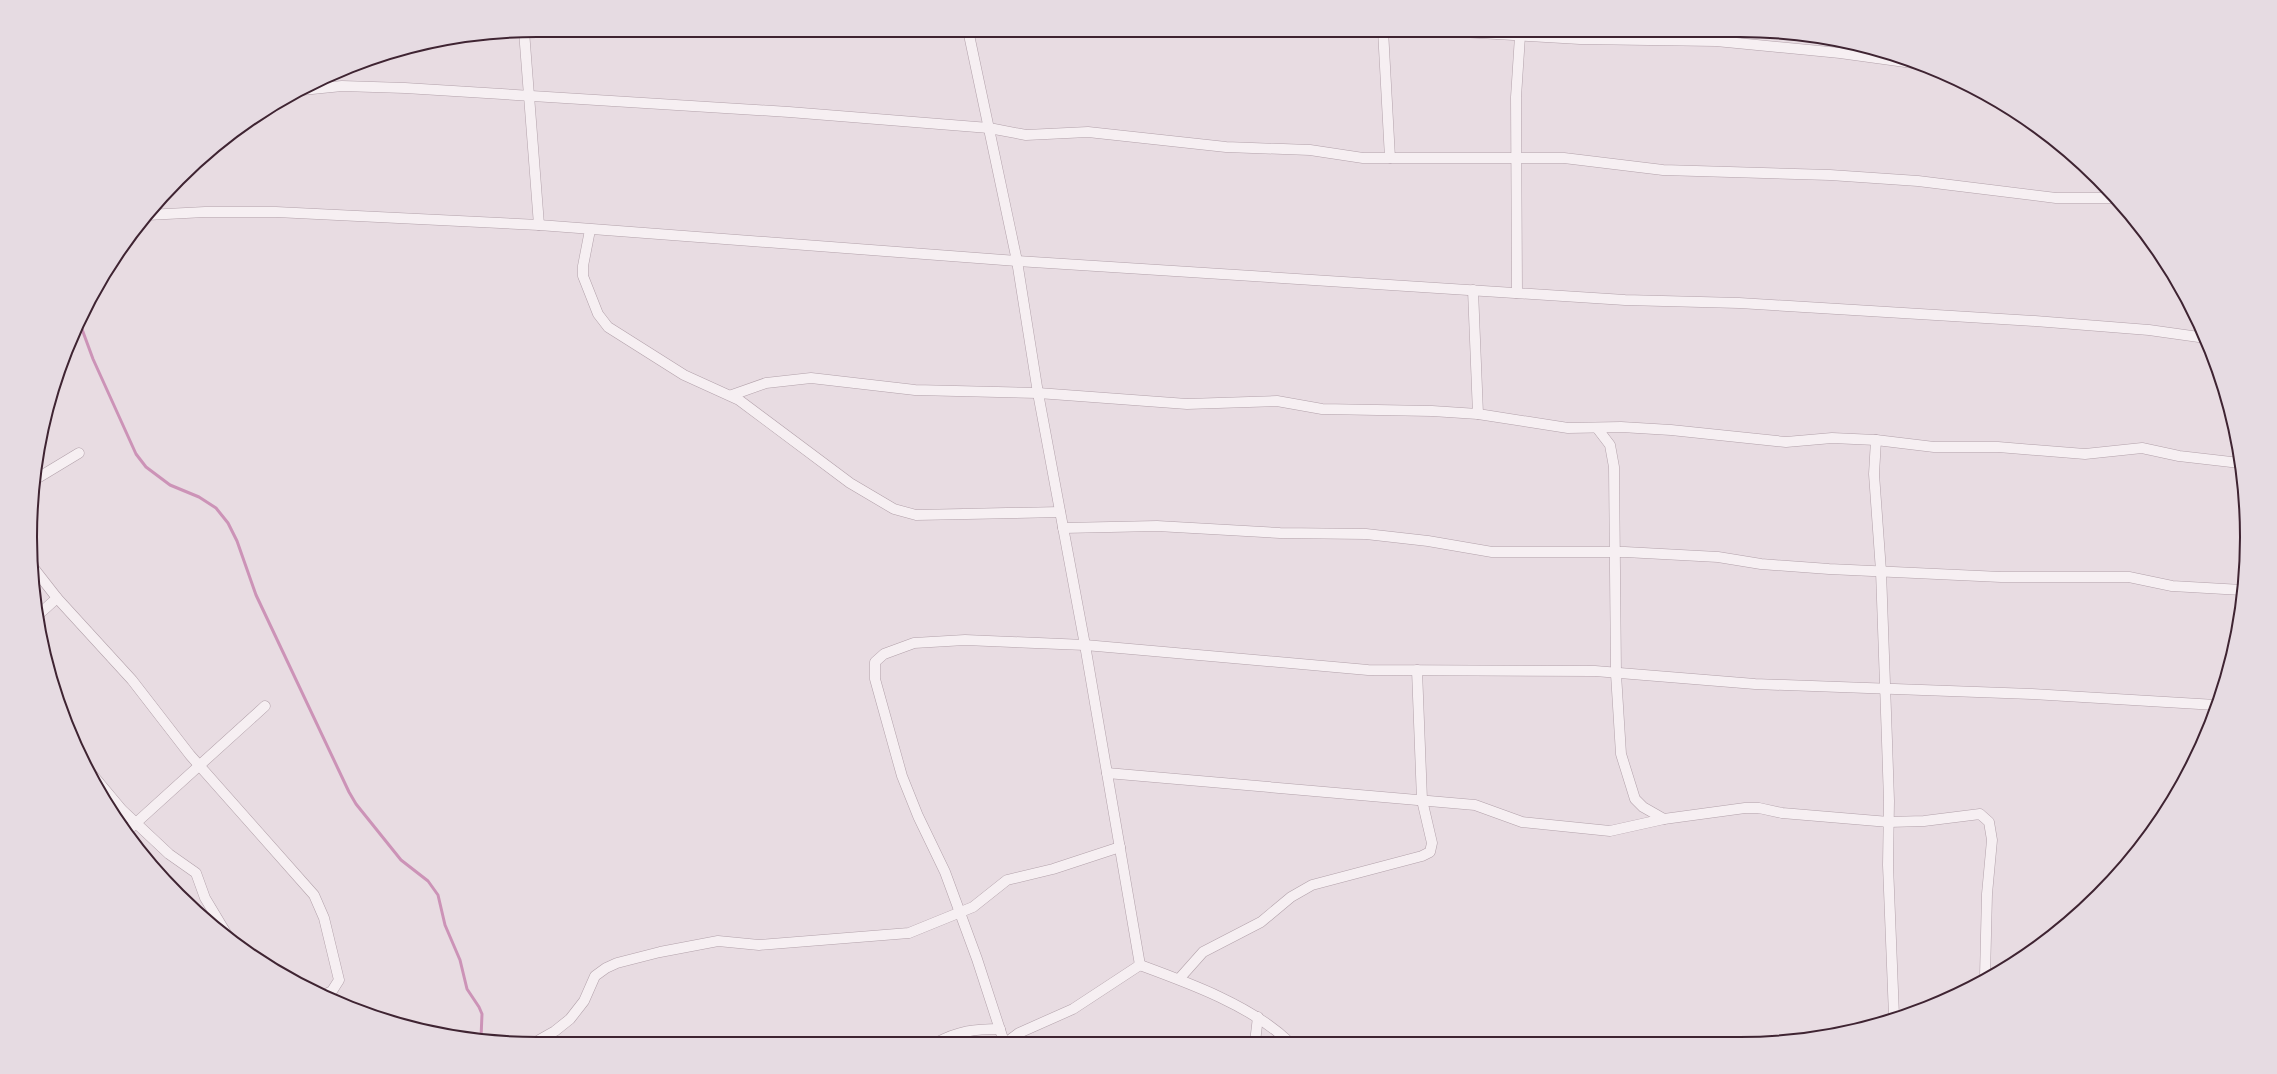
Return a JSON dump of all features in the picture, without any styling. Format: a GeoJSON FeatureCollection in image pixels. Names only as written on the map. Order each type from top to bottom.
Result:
{"type":"FeatureCollection","features":[{"type":"Feature","properties":{"kind":"street"},"geometry":{"type":"LineString","coordinates":[[524,37],[539,225]]}},
{"type":"Feature","properties":{"kind":"street"},"geometry":{"type":"LineString","coordinates":[[970,37],[1017,261],[1038,393],[1086,645],[1140,965]]}},
{"type":"Feature","properties":{"kind":"street"},"geometry":{"type":"LineString","coordinates":[[1383,37],[1390,158]]}},
{"type":"Feature","properties":{"kind":"street"},"geometry":{"type":"LineString","coordinates":[[1517,293],[1518,158],[1516,97],[1520,37]]}},
{"type":"Feature","properties":{"kind":"street"},"geometry":{"type":"LineString","coordinates":[[1540,37],[1716,41],[1840,53],[1886,59]]}},
{"type":"Feature","properties":{"kind":"street"},"geometry":{"type":"LineString","coordinates":[[317,88],[342,86],[405,88],[789,112],[989,128],[1026,135],[1088,132],[1226,147],[1310,150],[1349,157],[1586,159],[1638,168],[1683,172],[1775,173],[1918,181],[2068,199],[2108,198]]}},
{"type":"Feature","properties":{"kind":"street"},"geometry":{"type":"LineString","coordinates":[[155,215],[205,212],[261,212],[539,225],[1017,261],[1517,293],[1976,317],[2149,330],[2198,337]]}},
{"type":"Feature","properties":{"kind":"street"},"geometry":{"type":"LineString","coordinates":[[590,230],[583,271],[594,303],[603,321],[619,335],[684,375],[707,387],[732,395],[836,474],[900,512],[916,516],[1060,512]]}},
{"type":"Feature","properties":{"kind":"street"},"geometry":{"type":"LineString","coordinates":[[1473,290],[1478,414]]}},
{"type":"Feature","properties":{"kind":"street"},"geometry":{"type":"LineString","coordinates":[[732,395],[766,383],[803,378],[915,390],[1038,393],[1187,404],[1277,401],[1322,409],[1432,411],[1478,414],[1568,428],[1621,427],[1671,430],[1786,442],[1832,438],[1876,440],[1934,447],[1998,448],[2085,454],[2142,448],[2180,456],[2234,462]]}},
{"type":"Feature","properties":{"kind":"street"},"geometry":{"type":"LineString","coordinates":[[1597,428],[1608,440],[1613,458],[1616,552],[1616,674],[1621,754],[1632,793],[1639,803],[1664,818]]}},
{"type":"Feature","properties":{"kind":"street"},"geometry":{"type":"LineString","coordinates":[[1876,440],[1874,474],[1880,571],[1889,822],[1888,865],[1894,1012]]}},
{"type":"Feature","properties":{"kind":"street"},"geometry":{"type":"LineString","coordinates":[[41,476],[79,453]]}},
{"type":"Feature","properties":{"kind":"street"},"geometry":{"type":"LineString","coordinates":[[1063,528],[1157,526],[1280,533],[1366,534],[1428,541],[1492,552],[1616,552],[1718,557],[1769,564],[2001,577],[2129,576],[2172,586],[2237,590]]}},
{"type":"Feature","properties":{"kind":"street"},"geometry":{"type":"LineString","coordinates":[[38,574],[57,598],[132,680],[199,766],[308,888],[319,904],[339,980],[330,992]]}},
{"type":"Feature","properties":{"kind":"street"},"geometry":{"type":"LineString","coordinates":[[43,611],[57,598]]}},
{"type":"Feature","properties":{"kind":"street"},"geometry":{"type":"LineString","coordinates":[[1004,1037],[945,872],[918,816],[902,776],[875,678],[875,662],[884,654],[903,646],[924,642],[964,640],[1086,645],[1346,669],[1595,671],[1616,674],[1755,684],[1884,688],[2211,705]]}},
{"type":"Feature","properties":{"kind":"street"},"geometry":{"type":"LineString","coordinates":[[1179,979],[1203,952],[1261,922],[1300,891],[1312,885],[1426,855],[1432,848],[1422,800],[1417,670]]}},
{"type":"Feature","properties":{"kind":"street"},"geometry":{"type":"LineString","coordinates":[[131,829],[138,824],[265,706]]}},
{"type":"Feature","properties":{"kind":"street"},"geometry":{"type":"LineString","coordinates":[[1107,773],[1475,805],[1522,822],[1610,831],[1664,818],[1759,808],[1782,813],[1889,822],[1924,821],[1974,813],[1984,816],[1989,822],[1992,840],[1987,894],[1985,973]]}},
{"type":"Feature","properties":{"kind":"street"},"geometry":{"type":"LineString","coordinates":[[112,799],[169,854],[196,872],[205,898],[221,924]]}},
{"type":"Feature","properties":{"kind":"street"},"geometry":{"type":"LineString","coordinates":[[544,1037],[570,1019],[584,1001],[595,976],[606,968],[617,963],[660,952],[718,941],[759,945],[909,933],[960,913],[978,904],[997,886],[1007,880],[1054,869],[1120,847]]}},
{"type":"Feature","properties":{"kind":"street"},"geometry":{"type":"LineString","coordinates":[[1140,965],[1179,979],[1258,1017],[1283,1037]]}},
{"type":"Feature","properties":{"kind":"street"},"geometry":{"type":"LineString","coordinates":[[1013,1037],[1018,1033],[1073,1008],[1140,965]]}},
{"type":"Feature","properties":{"kind":"street"},"geometry":{"type":"LineString","coordinates":[[1256,1037],[1258,1017]]}},
{"type":"Feature","properties":{"kind":"street"},"geometry":{"type":"LineString","coordinates":[[950,1037],[965,1031],[976,1029],[1000,1029]]}},
{"type":"Feature","properties":{"kind":"waterway"},"geometry":{"type":"LineString","coordinates":[[82,330],[93,359],[136,454],[146,467],[170,485],[199,497],[216,508],[228,523],[237,541],[256,595],[349,792],[356,804],[401,860],[428,881],[438,895],[445,925],[460,960],[467,989],[482,1014],[481,1034]]}}]}
